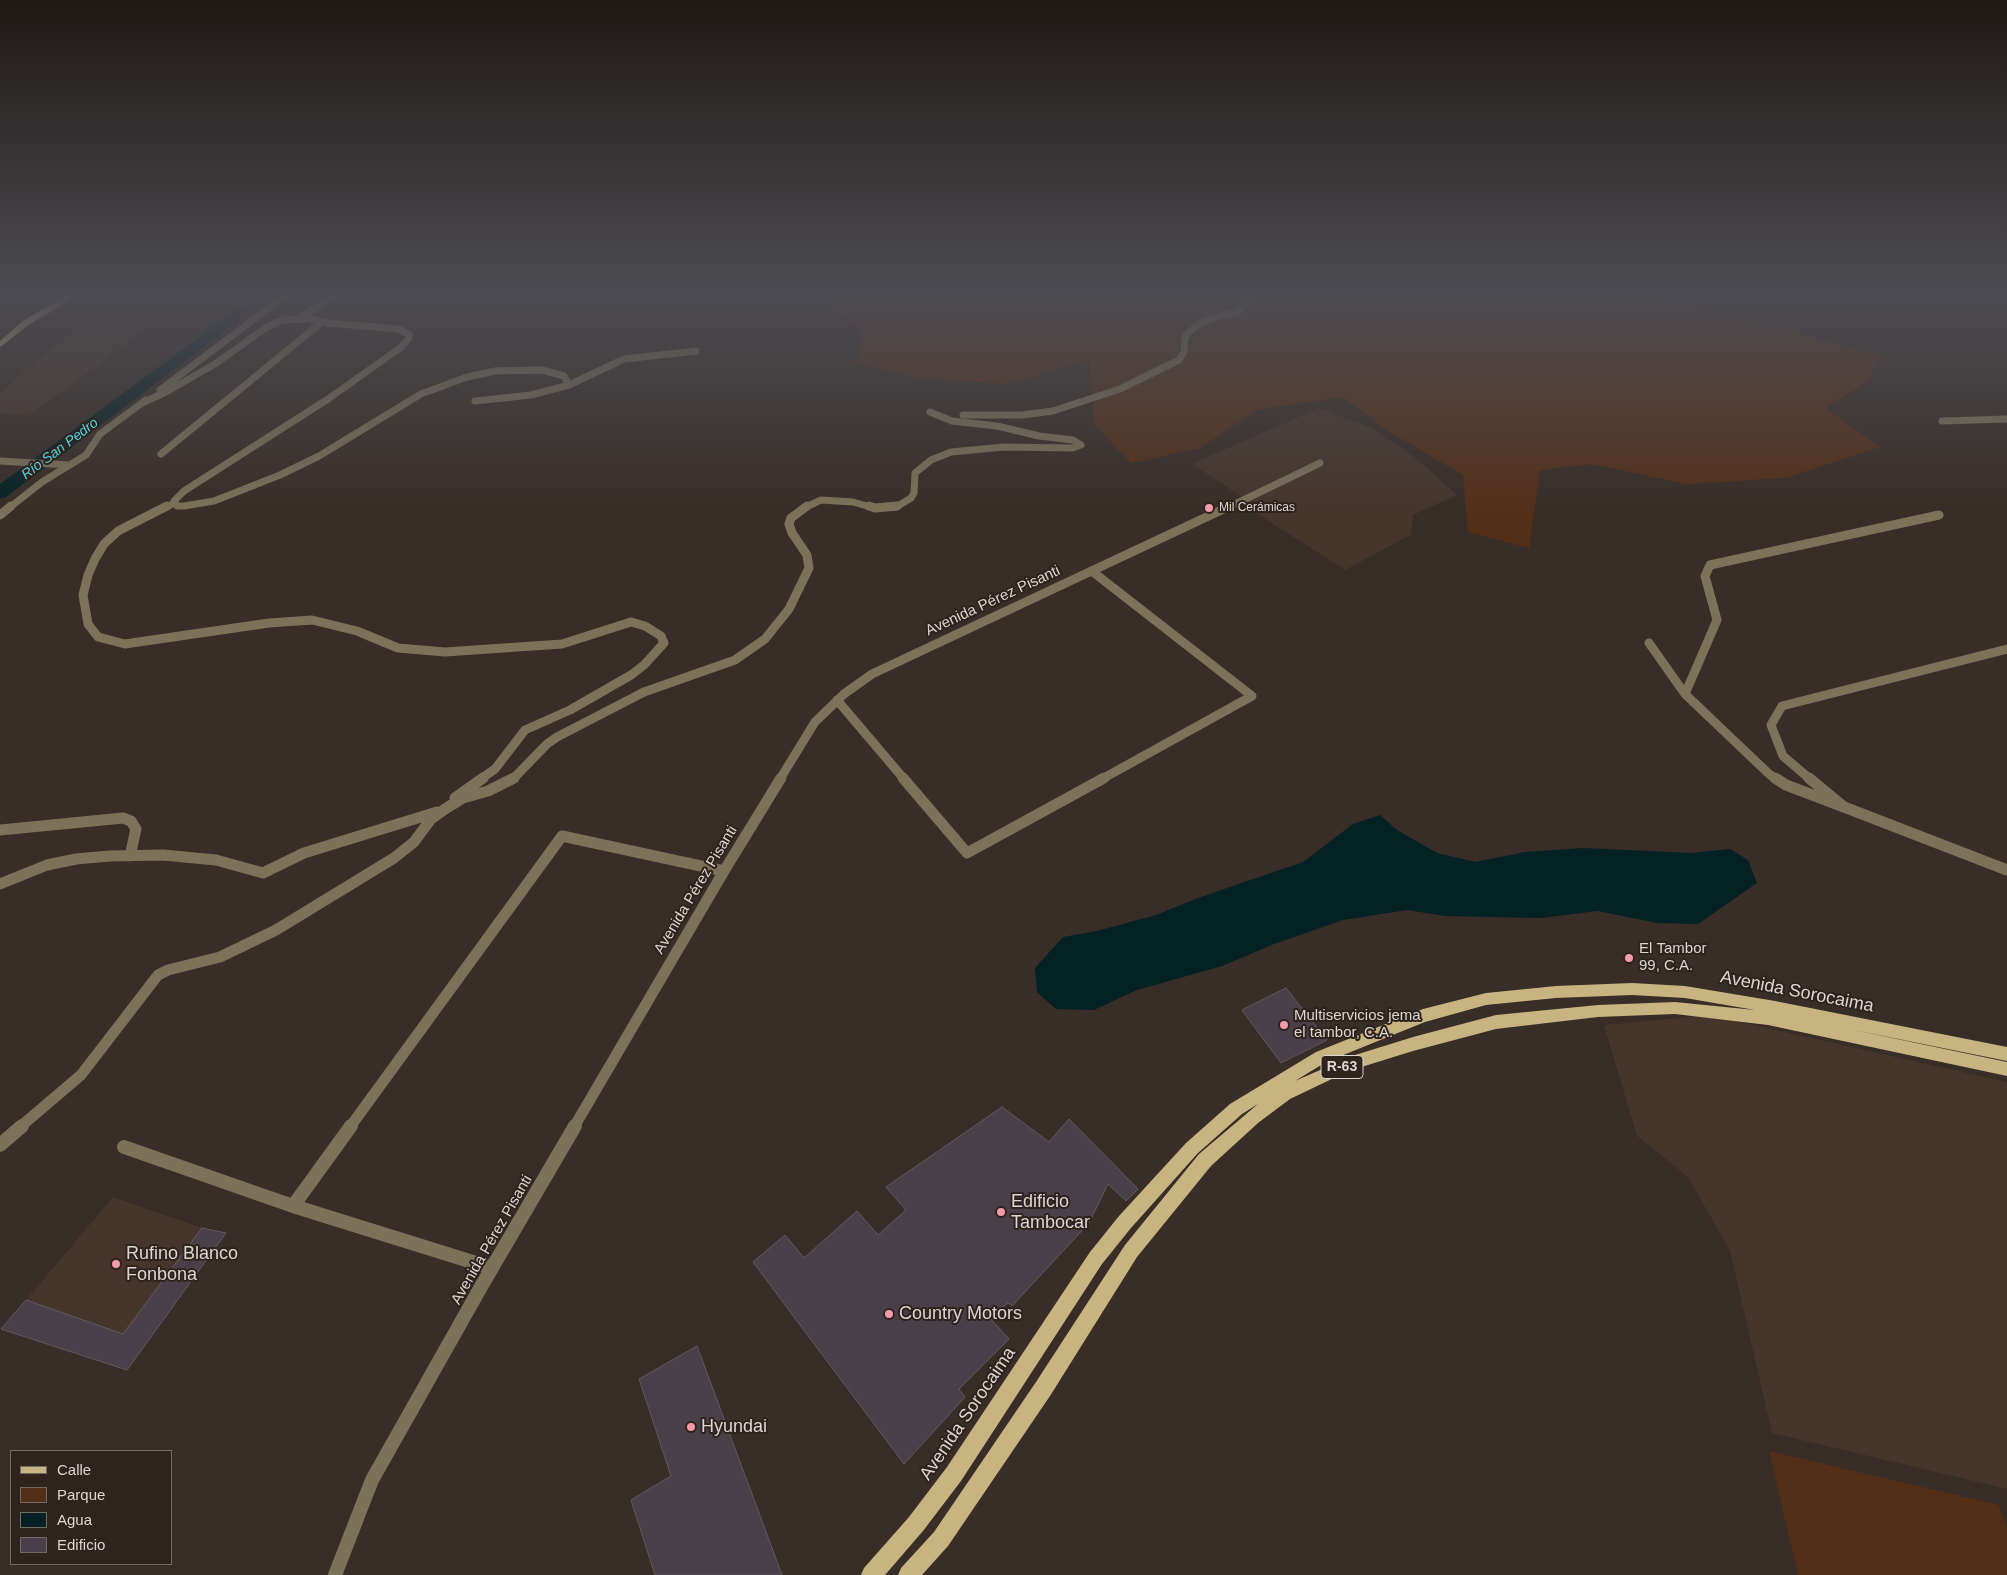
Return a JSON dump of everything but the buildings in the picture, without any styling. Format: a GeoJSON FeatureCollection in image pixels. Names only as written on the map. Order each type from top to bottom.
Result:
{"type":"FeatureCollection","features":[{"type":"Feature","properties":{"kind":"main road","name":"Avenida Sorocaima"},"geometry":{"type":"LineString","coordinates":[[871,1575],[916,1524],[954,1474],[1096,1258],[1125,1222],[1192,1148],[1236,1109],[1321,1057],[1423,1016],[1486,999],[1575,991],[1632,989],[1685,992],[1775,1007],[2007,1054]]}},
{"type":"Feature","properties":{"kind":"main road","name":"Avenida Sorocaima"},"geometry":{"type":"LineString","coordinates":[[908,1575],[941,1539],[1043,1389],[1131,1251],[1205,1160],[1252,1118],[1284,1094],[1352,1063],[1496,1022],[1598,1011],[1675,1008],[1768,1018],[1887,1041],[2007,1069]]}},
{"type":"Feature","properties":{"kind":"main road"},"geometry":{"type":"LineString","coordinates":[[1192,1148],[1205,1160]]}},
{"type":"Feature","properties":{"kind":"street"},"geometry":{"type":"LineString","coordinates":[[0,515],[17,500],[69,464],[86,455],[100,434],[187,370]]}},
{"type":"Feature","properties":{"kind":"street"},"geometry":{"type":"LineString","coordinates":[[142,403],[205,370]]}},
{"type":"Feature","properties":{"kind":"street"},"geometry":{"type":"LineString","coordinates":[[161,454],[264,370]]}},
{"type":"Feature","properties":{"kind":"street"},"geometry":{"type":"LineString","coordinates":[[0,1145],[82,1076],[100,1048],[158,975],[168,970],[220,956],[276,930],[394,858],[414,842],[431,819],[463,792],[488,775],[525,730],[570,710],[630,675],[644,665],[664,643],[661,636],[645,626],[631,622],[562,644],[445,652],[398,648],[357,631],[320,621],[304,620],[269,623],[125,644],[98,637],[88,624],[83,594],[88,575],[104,544],[118,531],[174,503],[176,498],[199,480],[328,399],[370,370]]}},
{"type":"Feature","properties":{"kind":"street"},"geometry":{"type":"LineString","coordinates":[[174,503],[184,506],[205,504],[280,476],[318,456],[421,394],[467,377],[495,372],[542,370],[564,376],[569,385]]}},
{"type":"Feature","properties":{"kind":"street"},"geometry":{"type":"LineString","coordinates":[[475,401],[531,395],[569,385],[602,370]]}},
{"type":"Feature","properties":{"kind":"street"},"geometry":{"type":"LineString","coordinates":[[942,418],[958,415],[1022,415],[1053,412],[1102,396],[1159,370]]}},
{"type":"Feature","properties":{"kind":"street"},"geometry":{"type":"LineString","coordinates":[[0,884],[47,865],[76,859],[130,856],[163,855],[216,860],[263,873],[304,853],[443,809],[463,798],[509,782],[547,744],[557,737],[644,692],[735,660],[765,639],[788,609],[809,568],[807,555],[792,533],[789,524],[791,518],[803,508],[821,500],[853,502],[875,508],[896,507],[911,498],[914,493],[915,473],[918,469],[931,460],[950,452],[1004,446],[1072,448],[1081,445],[1073,440],[1039,436],[997,426],[952,421],[930,412]]}},
{"type":"Feature","properties":{"kind":"street"},"geometry":{"type":"LineString","coordinates":[[1942,420],[2007,419]]}},
{"type":"Feature","properties":{"kind":"street"},"geometry":{"type":"LineString","coordinates":[[0,461],[49,465],[69,464]]}},
{"type":"Feature","properties":{"kind":"street","name":"Avenida Pérez Pisanti"},"geometry":{"type":"LineString","coordinates":[[335,1575],[372,1480],[492,1268],[724,871],[815,722],[837,700],[872,674],[1093,572],[1320,463]]}},
{"type":"Feature","properties":{"kind":"street"},"geometry":{"type":"LineString","coordinates":[[1685,694],[1717,620],[1705,576],[1710,566],[1938,515]]}},
{"type":"Feature","properties":{"kind":"street"},"geometry":{"type":"LineString","coordinates":[[837,700],[967,854],[1252,696],[1093,572]]}},
{"type":"Feature","properties":{"kind":"street"},"geometry":{"type":"LineString","coordinates":[[1649,643],[1685,694],[1769,774],[1786,785],[2007,870]]}},
{"type":"Feature","properties":{"kind":"street"},"geometry":{"type":"LineString","coordinates":[[1844,807],[1783,756],[1771,725],[1782,706],[2007,649]]}},
{"type":"Feature","properties":{"kind":"street"},"geometry":{"type":"LineString","coordinates":[[0,830],[123,818],[131,821],[136,829],[130,856]]}},
{"type":"Feature","properties":{"kind":"street"},"geometry":{"type":"LineString","coordinates":[[293,1206],[562,836],[724,871]]}},
{"type":"Feature","properties":{"kind":"street"},"geometry":{"type":"LineString","coordinates":[[124,1147],[293,1206],[492,1268]]}},
{"type":"Feature","properties":{"kind":"shaded area"},"geometry":{"type":"Polygon","coordinates":[[[26,370],[91,370],[28,416],[0,413],[0,394],[26,370]]]}},
{"type":"Feature","properties":{"kind":"shaded area"},"geometry":{"type":"Polygon","coordinates":[[[1319,408],[1372,428],[1418,460],[1457,495],[1413,515],[1411,535],[1345,570],[1256,513],[1239,495],[1192,464],[1319,408]]]}},
{"type":"Feature","properties":{"kind":"shaded area"},"geometry":{"type":"Polygon","coordinates":[[[1709,1015],[2007,1082],[2007,1489],[1772,1433],[1730,1251],[1688,1177],[1637,1136],[1604,1025],[1709,1015]]]}},
{"type":"Feature","properties":{"kind":"shaded area","name":"Rufino Blanco Fonbona"},"geometry":{"type":"Polygon","coordinates":[[[113,1197],[202,1228],[123,1334],[26,1300],[113,1197]]]}},
{"type":"Feature","properties":{"kind":"green space"},"geometry":{"type":"Polygon","coordinates":[[[884,370],[1055,370],[1007,384],[916,378],[884,370]]]}},
{"type":"Feature","properties":{"kind":"green space"},"geometry":{"type":"Polygon","coordinates":[[[1091,370],[1874,370],[1869,380],[1825,408],[1880,447],[1785,478],[1686,484],[1592,464],[1540,470],[1529,548],[1468,532],[1463,475],[1388,431],[1343,397],[1257,410],[1200,448],[1131,463],[1094,423],[1091,370]]]}},
{"type":"Feature","properties":{"kind":"green space"},"geometry":{"type":"Polygon","coordinates":[[[1769,1451],[1999,1505],[2007,1529],[2007,1575],[1798,1575],[1769,1451]]]}},
{"type":"Feature","properties":{"kind":"water"},"geometry":{"type":"Polygon","coordinates":[[[1380,815],[1397,830],[1437,853],[1475,862],[1525,852],[1583,848],[1692,853],[1730,849],[1748,860],[1757,883],[1698,924],[1657,923],[1598,911],[1541,918],[1446,916],[1407,910],[1343,920],[1274,944],[1222,966],[1137,990],[1094,1010],[1056,1009],[1037,992],[1035,968],[1063,937],[1097,931],[1156,915],[1198,898],[1303,862],[1353,824],[1380,815]]]}},
{"type":"Feature","properties":{"kind":"waterway","name":"Río San Pedro"},"geometry":{"type":"LineString","coordinates":[[0,493],[164,370]]}},
{"type":"Feature","properties":{"kind":"place","name":"Mil Cerámicas"},"geometry":{"type":"Point","coordinates":[1209,508]}},
{"type":"Feature","properties":{"kind":"place","name":"El Tambor 99, C.A."},"geometry":{"type":"Point","coordinates":[1629,958]}},
{"type":"Feature","properties":{"kind":"place","name":"Multiservicios jema el tambor, C.A."},"geometry":{"type":"Point","coordinates":[1284,1025]}},
{"type":"Feature","properties":{"kind":"place","name":"Edificio Tambocar"},"geometry":{"type":"Point","coordinates":[1001,1212]}},
{"type":"Feature","properties":{"kind":"place","name":"Rufino Blanco Fonbona"},"geometry":{"type":"Point","coordinates":[116,1264]}},
{"type":"Feature","properties":{"kind":"place","name":"Country Motors"},"geometry":{"type":"Point","coordinates":[889,1314]}},
{"type":"Feature","properties":{"kind":"place","name":"Hyundai"},"geometry":{"type":"Point","coordinates":[691,1427]}}]}
